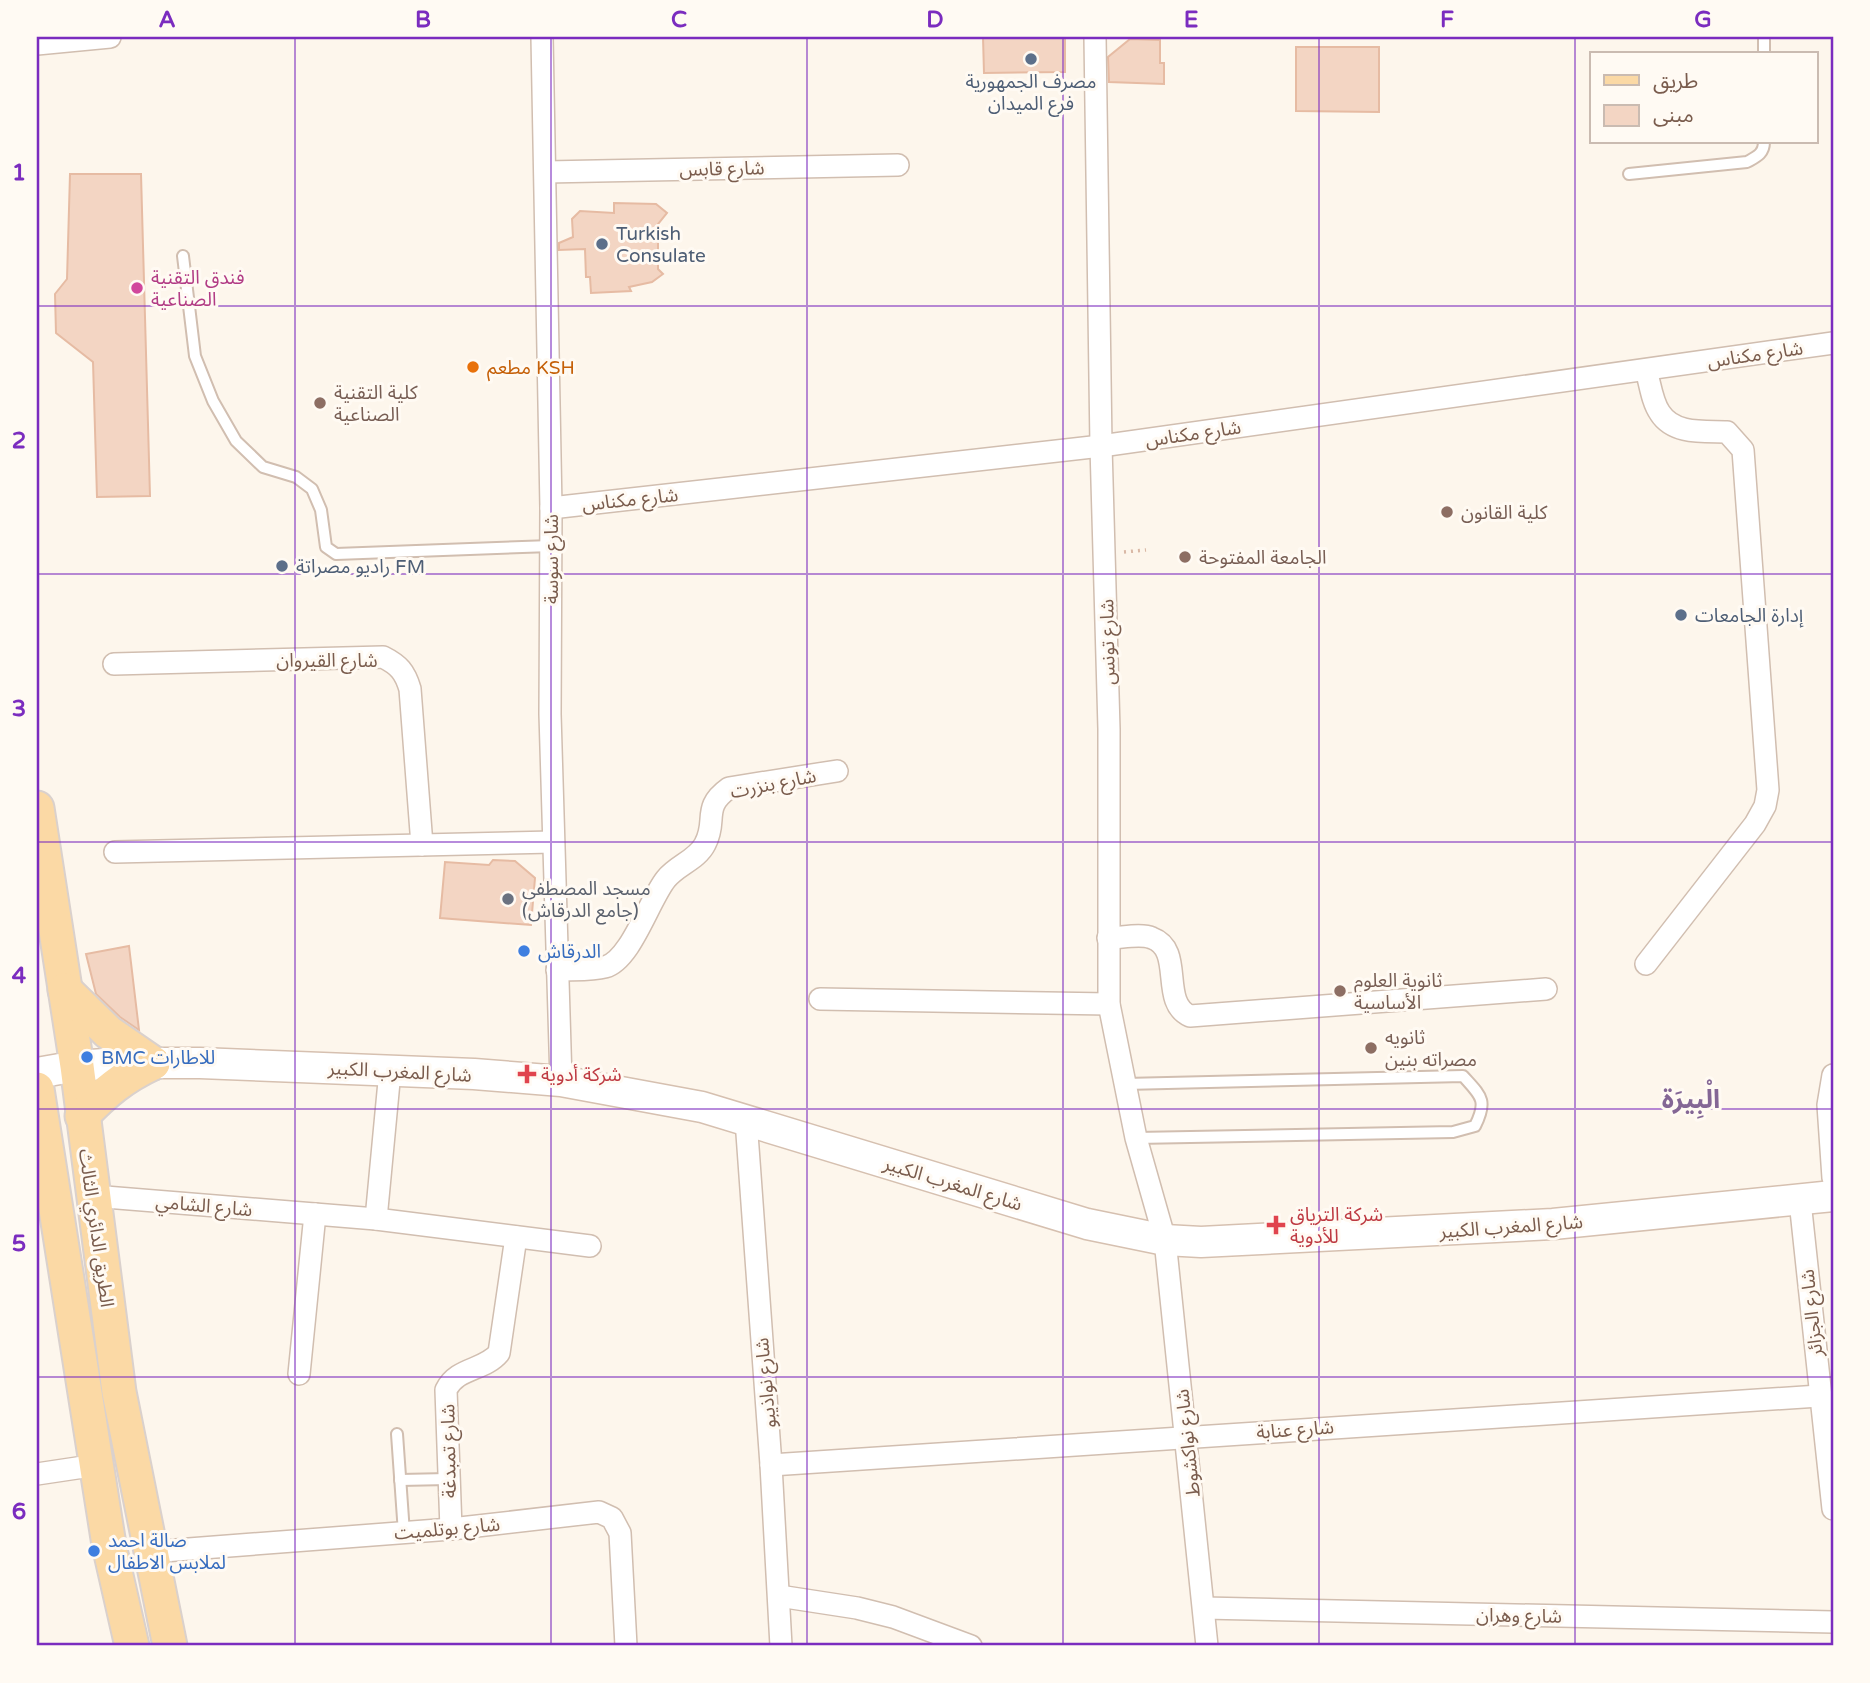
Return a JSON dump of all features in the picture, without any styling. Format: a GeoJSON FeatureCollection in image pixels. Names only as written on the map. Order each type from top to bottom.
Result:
{"type":"FeatureCollection","features":[{"type":"Feature","properties":{"kind":"main road","name":"الطريق الدائري الثالث"},"geometry":{"type":"LineString","coordinates":[[37,808],[77,1066],[119,1392],[170,1646]]}},
{"type":"Feature","properties":{"kind":"main road"},"geometry":{"type":"LineString","coordinates":[[65,990],[108,1032],[153,1063]]}},
{"type":"Feature","properties":{"kind":"main road"},"geometry":{"type":"LineString","coordinates":[[82,1116],[128,1074],[153,1063]]}},
{"type":"Feature","properties":{"kind":"main road","name":"الطريق الدائري الثالث"},"geometry":{"type":"LineString","coordinates":[[37,1089],[40,1130],[109,1545],[132,1646]]}},
{"type":"Feature","properties":{"kind":"street"},"geometry":{"type":"LineString","coordinates":[[37,44],[110,37]]}},
{"type":"Feature","properties":{"kind":"street","name":"شارع سوسة"},"geometry":{"type":"LineString","coordinates":[[542,37],[551,508],[550,714],[561,1081]]}},
{"type":"Feature","properties":{"kind":"street","name":"شارع تونس"},"geometry":{"type":"LineString","coordinates":[[1095,37],[1108,715],[1109,1004],[1136,1138],[1166,1240]]}},
{"type":"Feature","properties":{"kind":"street","name":"شارع قابس"},"geometry":{"type":"LineString","coordinates":[[546,172],[898,164]]}},
{"type":"Feature","properties":{"kind":"street","name":"شارع مكناس"},"geometry":{"type":"LineString","coordinates":[[551,508],[1101,446],[1833,343]]}},
{"type":"Feature","properties":{"kind":"street"},"geometry":{"type":"LineString","coordinates":[[1646,370],[1659,412],[1669,422],[1688,431],[1727,432],[1743,450],[1768,790],[1765,806],[1755,824],[1646,964]]}},
{"type":"Feature","properties":{"kind":"street","name":"شارع القيروان"},"geometry":{"type":"LineString","coordinates":[[114,664],[383,657],[398,665],[406,676],[410,690],[422,845]]}},
{"type":"Feature","properties":{"kind":"street","name":"شارع بنزرت"},"geometry":{"type":"LineString","coordinates":[[557,970],[605,967],[621,956],[674,869],[702,851],[709,837],[711,811],[717,796],[729,788],[837,771]]}},
{"type":"Feature","properties":{"kind":"street"},"geometry":{"type":"LineString","coordinates":[[115,852],[553,842]]}},
{"type":"Feature","properties":{"kind":"street"},"geometry":{"type":"LineString","coordinates":[[1108,938],[1150,937],[1159,942],[1167,951],[1176,1004],[1181,1012],[1190,1016],[1546,989]]}},
{"type":"Feature","properties":{"kind":"street"},"geometry":{"type":"LineString","coordinates":[[820,999],[1109,1004]]}},
{"type":"Feature","properties":{"kind":"street","name":"شارع المغرب الكبير"},"geometry":{"type":"LineString","coordinates":[[37,1073],[77,1066],[153,1063],[254,1064],[561,1081],[702,1107],[1087,1224],[1166,1240],[1232,1241],[1553,1224],[1833,1196]]}},
{"type":"Feature","properties":{"kind":"street"},"geometry":{"type":"LineString","coordinates":[[376,1219],[390,1071]]}},
{"type":"Feature","properties":{"kind":"street"},"geometry":{"type":"LineString","coordinates":[[1833,1075],[1828,1105],[1833,1178]]}},
{"type":"Feature","properties":{"kind":"street","name":"شارع نواذيبو"},"geometry":{"type":"LineString","coordinates":[[746,1120],[781,1646]]}},
{"type":"Feature","properties":{"kind":"street","name":"شارع الشامي"},"geometry":{"type":"LineString","coordinates":[[93,1196],[376,1219],[590,1246]]}},
{"type":"Feature","properties":{"kind":"street","name":"شارع الجزائر"},"geometry":{"type":"LineString","coordinates":[[1800,1201],[1833,1509]]}},
{"type":"Feature","properties":{"kind":"street"},"geometry":{"type":"LineString","coordinates":[[299,1374],[315,1214]]}},
{"type":"Feature","properties":{"kind":"street","name":"شارع تمبدغة"},"geometry":{"type":"LineString","coordinates":[[451,1529],[446,1390],[450,1381],[457,1376],[488,1363],[499,1353],[516,1237]]}},
{"type":"Feature","properties":{"kind":"street","name":"شارع نواكشوط"},"geometry":{"type":"LineString","coordinates":[[1166,1240],[1207,1646]]}},
{"type":"Feature","properties":{"kind":"street","name":"شارع عنابة"},"geometry":{"type":"LineString","coordinates":[[771,1465],[1819,1395]]}},
{"type":"Feature","properties":{"kind":"street"},"geometry":{"type":"LineString","coordinates":[[37,1474],[97,1465]]}},
{"type":"Feature","properties":{"kind":"street","name":"شارع بوتلميت"},"geometry":{"type":"LineString","coordinates":[[150,1552],[451,1529],[599,1512],[611,1518],[620,1533],[626,1646]]}},
{"type":"Feature","properties":{"kind":"street"},"geometry":{"type":"LineString","coordinates":[[779,1596],[857,1608],[893,1617],[971,1646]]}},
{"type":"Feature","properties":{"kind":"street","name":"شارع وهران"},"geometry":{"type":"LineString","coordinates":[[1204,1608],[1833,1622]]}},
{"type":"Feature","properties":{"kind":"lane"},"geometry":{"type":"LineString","coordinates":[[1629,174],[1747,162],[1760,155],[1764,144]]}},
{"type":"Feature","properties":{"kind":"lane"},"geometry":{"type":"LineString","coordinates":[[183,256],[195,356],[213,401],[236,441],[263,467],[296,477],[312,489],[321,510],[326,547],[336,554],[551,546]]}},
{"type":"Feature","properties":{"kind":"lane"},"geometry":{"type":"LineString","coordinates":[[1125,1083],[1463,1076],[1480,1094],[1483,1110],[1475,1126],[1453,1132],[1136,1138]]}},
{"type":"Feature","properties":{"kind":"lane"},"geometry":{"type":"LineString","coordinates":[[397,1434],[404,1533]]}},
{"type":"Feature","properties":{"kind":"lane"},"geometry":{"type":"LineString","coordinates":[[400,1480],[448,1479]]}},
{"type":"Feature","properties":{"kind":"building"},"geometry":{"type":"Polygon","coordinates":[[[983,37],[1065,37],[1065,72],[984,73],[983,37]]]}},
{"type":"Feature","properties":{"kind":"building"},"geometry":{"type":"Polygon","coordinates":[[[1130,39],[1160,40],[1164,84],[1109,82],[1108,57],[1130,39]]]}},
{"type":"Feature","properties":{"kind":"building"},"geometry":{"type":"Polygon","coordinates":[[[1296,47],[1379,47],[1379,112],[1296,111],[1296,47]]]}},
{"type":"Feature","properties":{"kind":"building"},"geometry":{"type":"Polygon","coordinates":[[[70,174],[141,174],[150,496],[97,497],[93,362],[56,333],[55,294],[67,279],[70,174]]]}},
{"type":"Feature","properties":{"kind":"building","name":"Turkish Consulate"},"geometry":{"type":"Polygon","coordinates":[[[614,203],[656,204],[667,213],[658,224],[658,269],[663,274],[652,282],[629,287],[631,291],[591,293],[590,277],[586,277],[585,249],[559,250],[559,243],[573,237],[572,219],[580,211],[614,213],[614,203]]]}},
{"type":"Feature","properties":{"kind":"building"},"geometry":{"type":"Polygon","coordinates":[[[493,860],[515,861],[535,878],[531,925],[440,918],[445,862],[489,865],[493,860]]]}},
{"type":"Feature","properties":{"kind":"building"},"geometry":{"type":"Polygon","coordinates":[[[129,946],[139,1030],[120,1017],[96,994],[86,954],[129,946]]]}},
{"type":"Feature","properties":{"kind":"place","name":"مصرف الجمهورية فرع الميدان"},"geometry":{"type":"Point","coordinates":[1031,59]}},
{"type":"Feature","properties":{"kind":"place","name":"Turkish Consulate"},"geometry":{"type":"Point","coordinates":[602,244]}},
{"type":"Feature","properties":{"kind":"place","name":"فندق التقنية الصناعية"},"geometry":{"type":"Point","coordinates":[137,288]}},
{"type":"Feature","properties":{"kind":"place","name":"مطعم KSH"},"geometry":{"type":"Point","coordinates":[473,367]}},
{"type":"Feature","properties":{"kind":"place","name":"كلية التقنية الصناعية"},"geometry":{"type":"Point","coordinates":[320,403]}},
{"type":"Feature","properties":{"kind":"place","name":"كلية القانون"},"geometry":{"type":"Point","coordinates":[1447,512]}},
{"type":"Feature","properties":{"kind":"place","name":"الجامعة المفتوحة"},"geometry":{"type":"Point","coordinates":[1185,557]}},
{"type":"Feature","properties":{"kind":"place","name":"راديو مصراتة FM"},"geometry":{"type":"Point","coordinates":[282,566]}},
{"type":"Feature","properties":{"kind":"place","name":"إدارة الجامعات"},"geometry":{"type":"Point","coordinates":[1681,615]}},
{"type":"Feature","properties":{"kind":"place","name":"مسجد المصطفى (جامع الدرقاش)"},"geometry":{"type":"Point","coordinates":[508,899]}},
{"type":"Feature","properties":{"kind":"place","name":"الدرقاش"},"geometry":{"type":"Point","coordinates":[524,951]}},
{"type":"Feature","properties":{"kind":"place","name":"ثانوية العلوم الأساسية"},"geometry":{"type":"Point","coordinates":[1340,991]}},
{"type":"Feature","properties":{"kind":"place","name":"ثانويه مصراته بنين"},"geometry":{"type":"Point","coordinates":[1371,1048]}},
{"type":"Feature","properties":{"kind":"place","name":"BMC للاطارات"},"geometry":{"type":"Point","coordinates":[87,1057]}},
{"type":"Feature","properties":{"kind":"place","name":"شركة أدوية"},"geometry":{"type":"Point","coordinates":[527,1074]}},
{"type":"Feature","properties":{"kind":"place","name":"شركة الترياق للأدوية"},"geometry":{"type":"Point","coordinates":[1276,1225]}},
{"type":"Feature","properties":{"kind":"place","name":"صالة احمد لملابس الاطفال"},"geometry":{"type":"Point","coordinates":[94,1551]}},
{"type":"Feature","properties":{"kind":"district","name":"الْبِيرَة"},"geometry":{"type":"Point","coordinates":[1691,1099]}}]}
